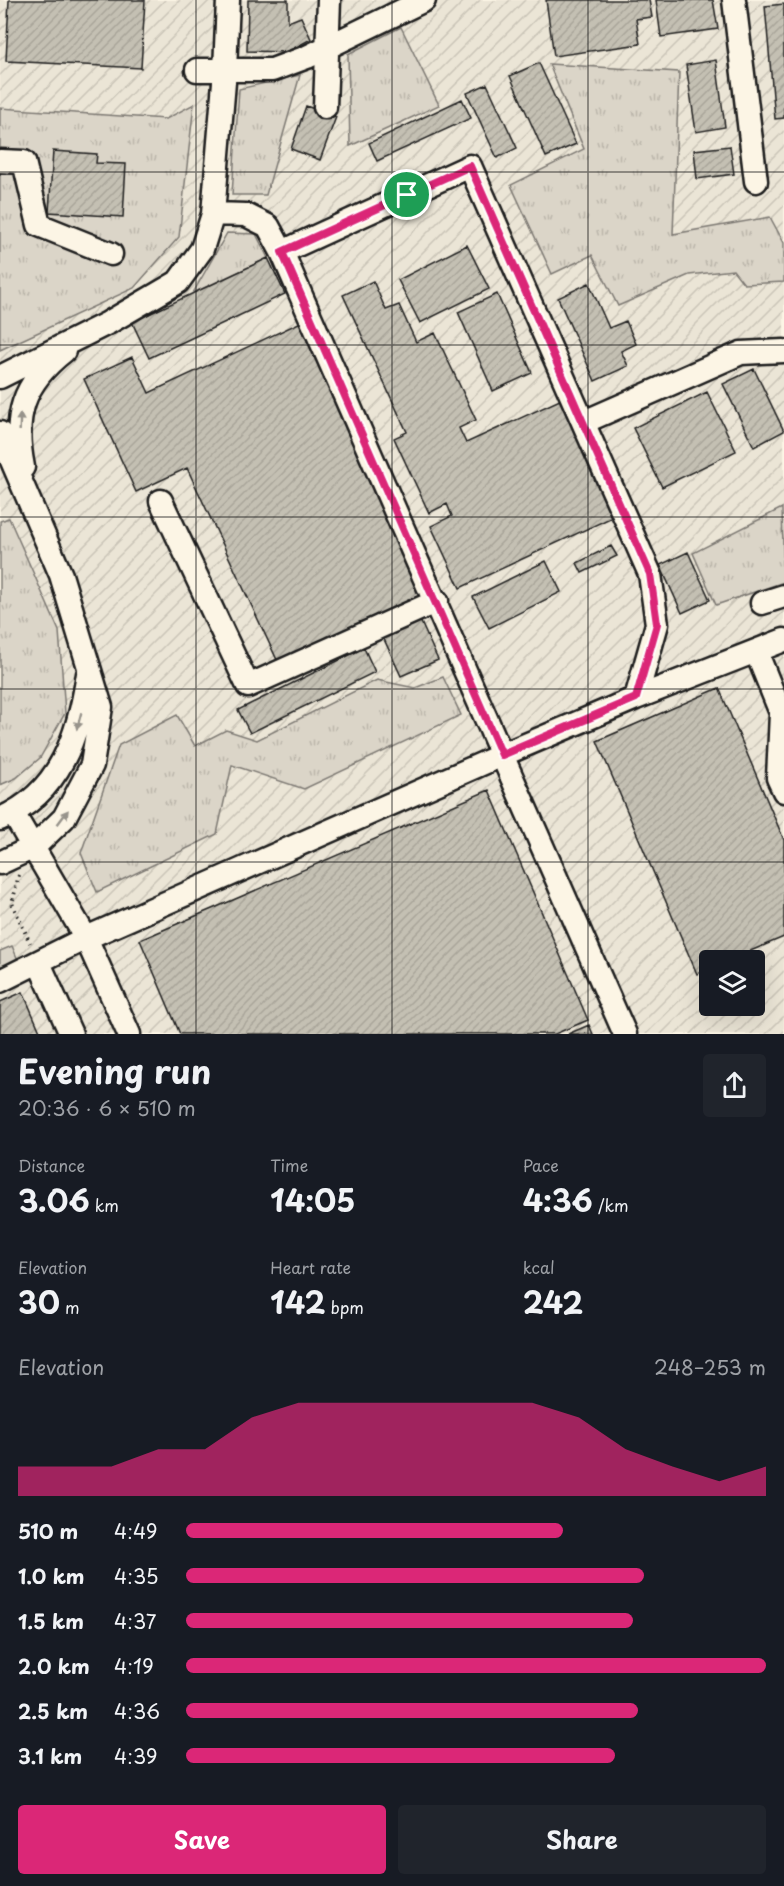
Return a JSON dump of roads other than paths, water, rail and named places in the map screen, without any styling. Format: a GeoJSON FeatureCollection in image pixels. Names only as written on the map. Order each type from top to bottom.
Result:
{"type":"FeatureCollection","features":[{"type":"Feature","properties":{"kind":"lane"},"geometry":{"type":"LineString","coordinates":[[0,377],[87,333],[178,282],[202,249],[213,214],[225,70],[228,0]]}},
{"type":"Feature","properties":{"kind":"lane"},"geometry":{"type":"LineString","coordinates":[[326,107],[329,0]]}},
{"type":"Feature","properties":{"kind":"lane"},"geometry":{"type":"LineString","coordinates":[[197,70],[272,70],[327,47],[424,0]]}},
{"type":"Feature","properties":{"kind":"lane"},"geometry":{"type":"LineString","coordinates":[[734,0],[756,180]]}},
{"type":"Feature","properties":{"kind":"lane"},"geometry":{"type":"LineString","coordinates":[[0,161],[24,162],[39,225],[111,254]]}},
{"type":"Feature","properties":{"kind":"lane"},"geometry":{"type":"LineString","coordinates":[[282,252],[470,166],[650,574],[657,624],[636,698]]}},
{"type":"Feature","properties":{"kind":"lane"},"geometry":{"type":"LineString","coordinates":[[213,214],[246,215],[268,226],[282,252],[625,1034]]}},
{"type":"Feature","properties":{"kind":"lane"},"geometry":{"type":"LineString","coordinates":[[30,501],[19,448],[20,407],[34,383],[53,360],[87,333]]}},
{"type":"Feature","properties":{"kind":"lane"},"geometry":{"type":"LineString","coordinates":[[584,422],[741,353],[784,351]]}},
{"type":"Feature","properties":{"kind":"lane"},"geometry":{"type":"LineString","coordinates":[[0,433],[62,575],[101,707],[92,765],[64,818],[34,847],[6,860]]}},
{"type":"Feature","properties":{"kind":"lane"},"geometry":{"type":"LineString","coordinates":[[161,501],[248,686],[437,601]]}},
{"type":"Feature","properties":{"kind":"lane"},"geometry":{"type":"LineString","coordinates":[[762,603],[784,596]]}},
{"type":"Feature","properties":{"kind":"lane"},"geometry":{"type":"LineString","coordinates":[[0,981],[86,939],[502,755],[636,698],[784,640]]}},
{"type":"Feature","properties":{"kind":"lane"},"geometry":{"type":"LineString","coordinates":[[756,651],[783,713],[778,778],[784,791]]}},
{"type":"Feature","properties":{"kind":"lane"},"geometry":{"type":"LineString","coordinates":[[89,663],[84,700],[73,742],[49,785],[7,816],[34,847],[86,939],[129,1034]]}},
{"type":"Feature","properties":{"kind":"lane"},"geometry":{"type":"LineString","coordinates":[[39,963],[71,1034]]}}]}
